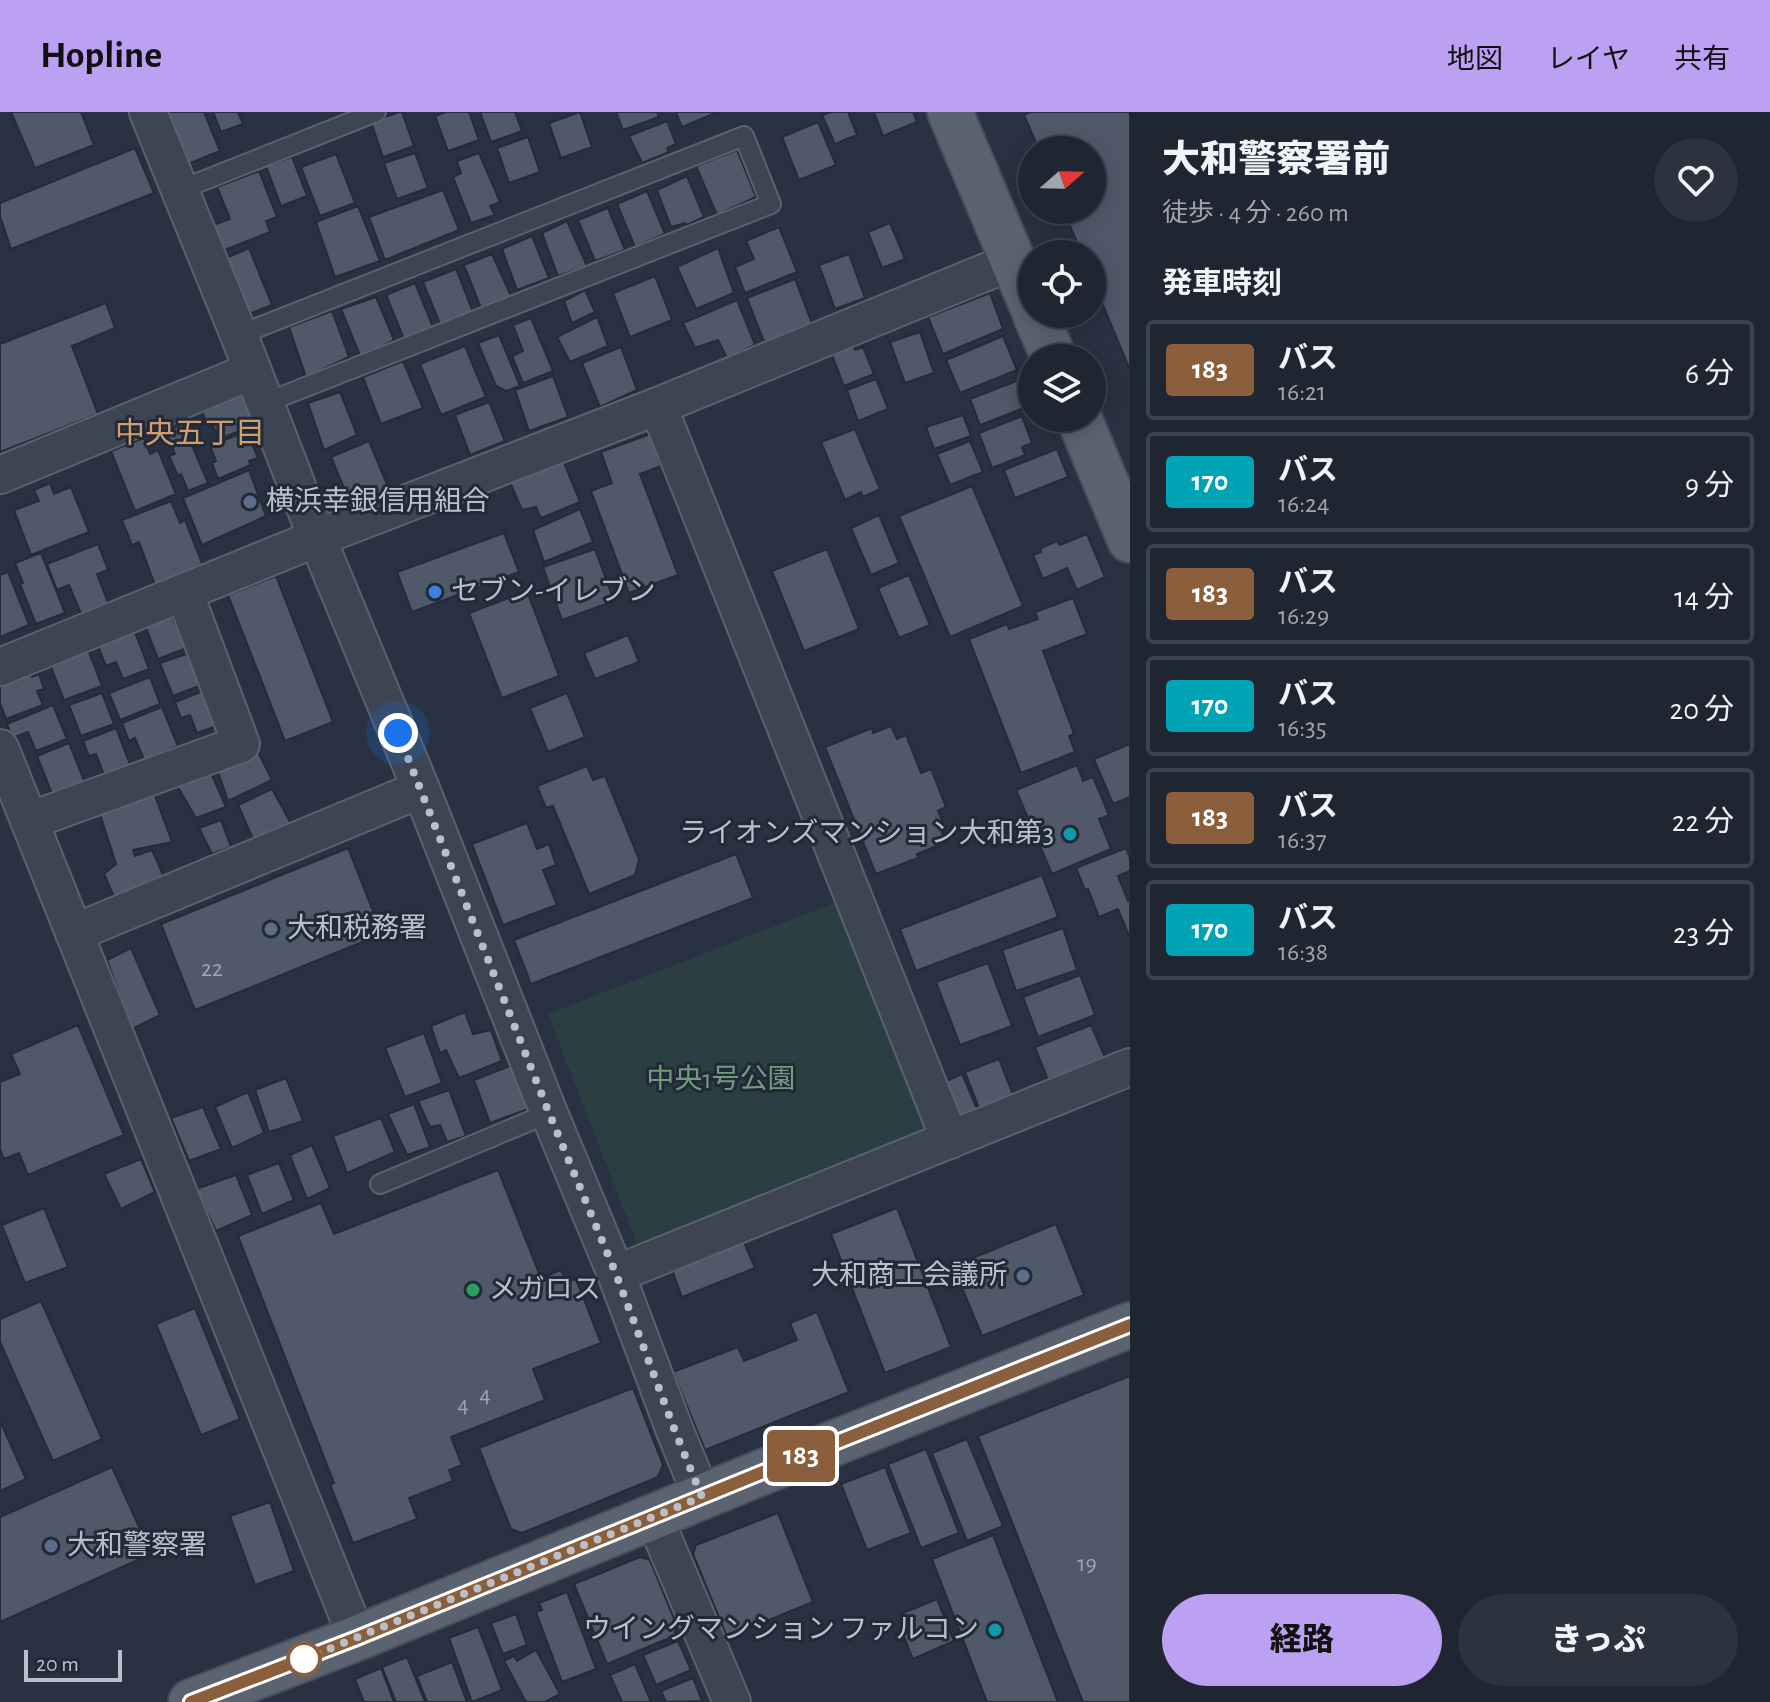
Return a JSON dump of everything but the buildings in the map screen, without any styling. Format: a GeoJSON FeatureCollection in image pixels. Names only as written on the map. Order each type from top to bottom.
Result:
{"type":"FeatureCollection","features":[{"type":"Feature","properties":{"kind":"main road"},"geometry":{"type":"LineString","coordinates":[[950,112],[1018,273]]}},
{"type":"Feature","properties":{"kind":"main road"},"geometry":{"type":"LineString","coordinates":[[1085,432],[1130,540]]}},
{"type":"Feature","properties":{"kind":"main road"},"geometry":{"type":"LineString","coordinates":[[191,1702],[357,1638],[1130,1325]]}},
{"type":"Feature","properties":{"kind":"street"},"geometry":{"type":"LineString","coordinates":[[148,112],[616,1274],[702,1497]]}},
{"type":"Feature","properties":{"kind":"street"},"geometry":{"type":"LineString","coordinates":[[0,667],[317,538],[658,406],[1013,261]]}},
{"type":"Feature","properties":{"kind":"street"},"geometry":{"type":"LineString","coordinates":[[0,475],[259,387]]}},
{"type":"Feature","properties":{"kind":"street"},"geometry":{"type":"LineString","coordinates":[[658,406],[950,1140]]}},
{"type":"Feature","properties":{"kind":"street"},"geometry":{"type":"LineString","coordinates":[[29,821],[241,744],[184,592]]}},
{"type":"Feature","properties":{"kind":"street"},"geometry":{"type":"LineString","coordinates":[[0,748],[357,1638]]}},
{"type":"Feature","properties":{"kind":"street"},"geometry":{"type":"LineString","coordinates":[[74,933],[421,789]]}},
{"type":"Feature","properties":{"kind":"street"},"geometry":{"type":"LineString","coordinates":[[616,1274],[1130,1067]]}},
{"type":"Feature","properties":{"kind":"street"},"geometry":{"type":"LineString","coordinates":[[654,1517],[732,1702]]}},
{"type":"Feature","properties":{"kind":"lane"},"geometry":{"type":"LineString","coordinates":[[180,190],[337,119],[376,112]]}},
{"type":"Feature","properties":{"kind":"lane"},"geometry":{"type":"LineString","coordinates":[[239,335],[744,136],[771,204],[259,387]]}},
{"type":"Feature","properties":{"kind":"lane"},"geometry":{"type":"LineString","coordinates":[[380,1184],[549,1113]]}},
{"type":"Feature","properties":{"kind":"green space","name":"中央1号公園"},"geometry":{"type":"Polygon","coordinates":[[[842,900],[932,1131],[638,1246],[548,1014],[842,900]]]}},
{"type":"Feature","properties":{"kind":"bus line","name":"183"},"geometry":{"type":"LineString","coordinates":[[191,1702],[357,1638],[1130,1325]]}},
{"type":"Feature","properties":{"kind":"place","name":"横浜幸銀信用組合"},"geometry":{"type":"Point","coordinates":[250,502]}},
{"type":"Feature","properties":{"kind":"place","name":"セブン-イレブン"},"geometry":{"type":"Point","coordinates":[435,592]}},
{"type":"Feature","properties":{"kind":"place","name":"ライオンズマンション大和第3"},"geometry":{"type":"Point","coordinates":[1070,834]}},
{"type":"Feature","properties":{"kind":"place","name":"大和税務署"},"geometry":{"type":"Point","coordinates":[271,929]}},
{"type":"Feature","properties":{"kind":"place","name":"大和商工会議所"},"geometry":{"type":"Point","coordinates":[1023,1276]}},
{"type":"Feature","properties":{"kind":"place","name":"メガロス"},"geometry":{"type":"Point","coordinates":[473,1290]}},
{"type":"Feature","properties":{"kind":"place","name":"大和警察署"},"geometry":{"type":"Point","coordinates":[51,1546]}},
{"type":"Feature","properties":{"kind":"place","name":"ウイングマンション ファルコン"},"geometry":{"type":"Point","coordinates":[995,1630]}},
{"type":"Feature","properties":{"kind":"district","name":"中央五丁目"},"geometry":{"type":"Point","coordinates":[190,434]}},
{"type":"Feature","properties":{"kind":"route"},"geometry":{"type":"LineString","coordinates":[[304,1659],[702,1497],[616,1274],[398,733]]}}]}
